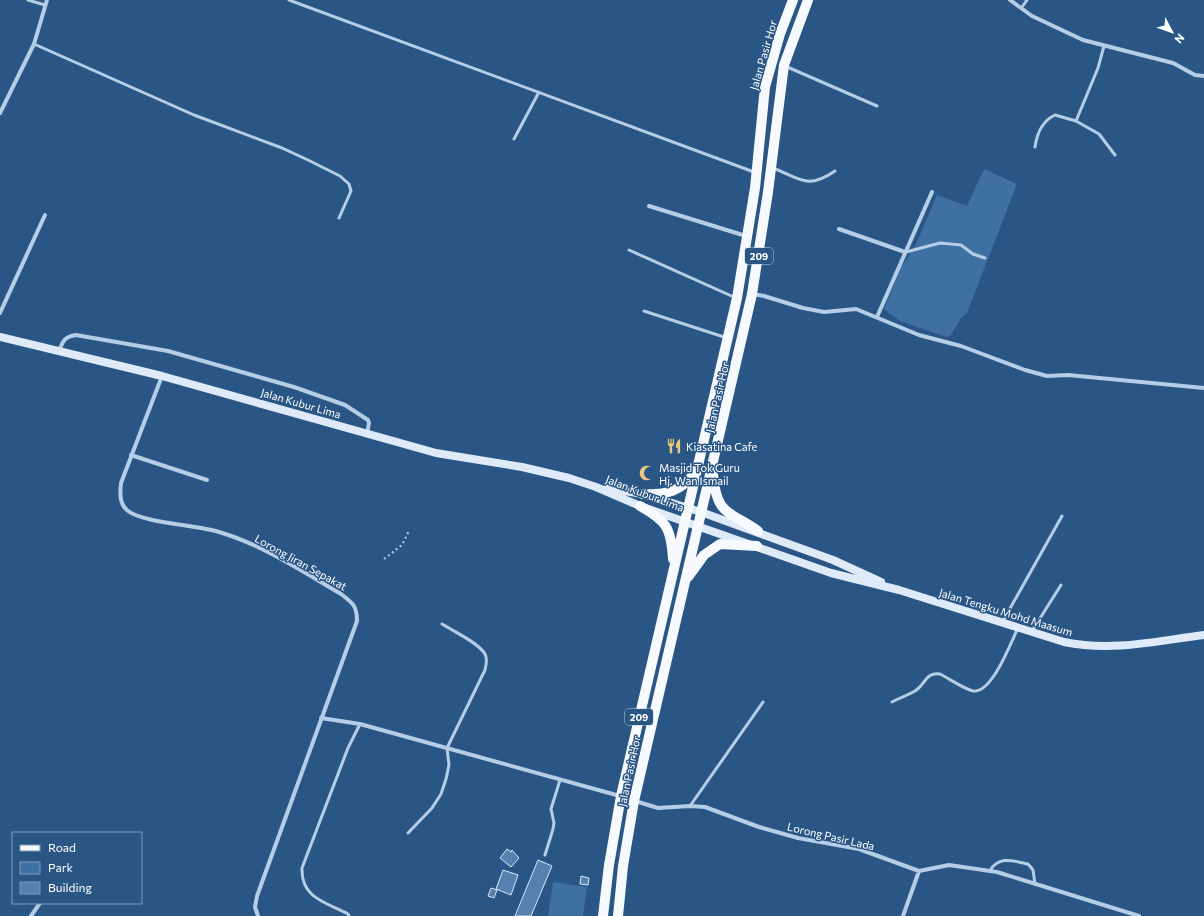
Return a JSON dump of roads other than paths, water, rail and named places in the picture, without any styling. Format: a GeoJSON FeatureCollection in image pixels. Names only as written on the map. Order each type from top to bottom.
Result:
{"type":"FeatureCollection","features":[{"type":"Feature","properties":{"kind":"main road","name":"Jalan Pasir Hor"},"geometry":{"type":"LineString","coordinates":[[603,916],[609,865],[621,796],[737,298],[748,237],[765,87],[778,41],[793,0]]}},
{"type":"Feature","properties":{"kind":"main road","name":"Jalan Pasir Hor"},"geometry":{"type":"LineString","coordinates":[[618,916],[623,866],[634,801],[701,512],[713,469],[752,294],[771,167],[784,65],[808,0]]}},
{"type":"Feature","properties":{"kind":"main road","name":"Jalan Kubur Lima"},"geometry":{"type":"LineString","coordinates":[[0,337],[162,376],[436,453],[522,467],[569,478],[596,487],[640,506],[685,520]]}},
{"type":"Feature","properties":{"kind":"main road"},"geometry":{"type":"LineString","coordinates":[[643,494],[667,494],[676,491],[684,486],[697,469]]}},
{"type":"Feature","properties":{"kind":"main road"},"geometry":{"type":"LineString","coordinates":[[713,469],[714,486],[720,504],[734,518],[758,531]]}},
{"type":"Feature","properties":{"kind":"main road","name":"Jalan Kubur Lima"},"geometry":{"type":"LineString","coordinates":[[596,487],[643,494],[688,508]]}},
{"type":"Feature","properties":{"kind":"main road"},"geometry":{"type":"LineString","coordinates":[[640,506],[663,520],[671,538],[674,567]]}},
{"type":"Feature","properties":{"kind":"main road","name":"Jalan Tengku Mohd Maasum"},"geometry":{"type":"LineString","coordinates":[[688,508],[758,531],[833,560],[899,590]]}},
{"type":"Feature","properties":{"kind":"main road","name":"Jalan Tengku Mohd Maasum"},"geometry":{"type":"LineString","coordinates":[[685,520],[830,573],[899,590],[1031,632],[1084,646],[1107,648],[1204,634]]}},
{"type":"Feature","properties":{"kind":"main road"},"geometry":{"type":"LineString","coordinates":[[685,581],[704,554],[720,544],[757,546]]}},
{"type":"Feature","properties":{"kind":"street"},"geometry":{"type":"LineString","coordinates":[[0,113],[34,44],[47,0]]}},
{"type":"Feature","properties":{"kind":"street"},"geometry":{"type":"LineString","coordinates":[[1010,0],[1022,7],[1032,16],[1083,40],[1173,63],[1195,75],[1204,76]]}},
{"type":"Feature","properties":{"kind":"street"},"geometry":{"type":"LineString","coordinates":[[877,317],[932,192]]}},
{"type":"Feature","properties":{"kind":"street"},"geometry":{"type":"LineString","coordinates":[[649,206],[748,237]]}},
{"type":"Feature","properties":{"kind":"street"},"geometry":{"type":"LineString","coordinates":[[0,313],[45,215]]}},
{"type":"Feature","properties":{"kind":"street"},"geometry":{"type":"LineString","coordinates":[[839,229],[905,252]]}},
{"type":"Feature","properties":{"kind":"street"},"geometry":{"type":"LineString","coordinates":[[752,294],[764,296],[803,308],[824,312],[856,309],[919,335],[961,346],[1025,370],[1047,376],[1068,375],[1204,388]]}},
{"type":"Feature","properties":{"kind":"street"},"geometry":{"type":"LineString","coordinates":[[59,352],[64,339],[67,336],[76,335],[168,351],[294,387],[345,405],[368,420],[370,423],[367,434]]}},
{"type":"Feature","properties":{"kind":"street","name":"Lorong Jiran Sepakat"},"geometry":{"type":"LineString","coordinates":[[162,376],[121,483],[120,496],[123,506],[129,512],[160,521],[219,532],[256,546],[341,594],[354,605],[357,610],[357,621],[257,896],[255,908],[258,916]]}},
{"type":"Feature","properties":{"kind":"street"},"geometry":{"type":"LineString","coordinates":[[131,455],[207,480]]}},
{"type":"Feature","properties":{"kind":"street"},"geometry":{"type":"LineString","coordinates":[[321,718],[360,724],[621,796]]}},
{"type":"Feature","properties":{"kind":"street","name":"Lorong Pasir Lada"},"geometry":{"type":"LineString","coordinates":[[634,801],[658,808],[690,806],[705,808],[759,827],[798,838],[859,849],[919,871]]}},
{"type":"Feature","properties":{"kind":"street"},"geometry":{"type":"LineString","coordinates":[[903,916],[919,871],[949,865],[990,871],[1139,916]]}},
{"type":"Feature","properties":{"kind":"street"},"geometry":{"type":"LineString","coordinates":[[31,916],[39,904]]}},
{"type":"Feature","properties":{"kind":"lane"},"geometry":{"type":"LineString","coordinates":[[28,0],[46,5]]}},
{"type":"Feature","properties":{"kind":"lane"},"geometry":{"type":"LineString","coordinates":[[288,0],[756,172]]}},
{"type":"Feature","properties":{"kind":"lane"},"geometry":{"type":"LineString","coordinates":[[1022,7],[1027,0]]}},
{"type":"Feature","properties":{"kind":"lane"},"geometry":{"type":"LineString","coordinates":[[34,44],[194,115],[282,148],[340,176],[349,184],[351,191],[339,218]]}},
{"type":"Feature","properties":{"kind":"lane"},"geometry":{"type":"LineString","coordinates":[[1076,121],[1098,68],[1104,46]]}},
{"type":"Feature","properties":{"kind":"lane"},"geometry":{"type":"LineString","coordinates":[[784,65],[877,106]]}},
{"type":"Feature","properties":{"kind":"lane"},"geometry":{"type":"LineString","coordinates":[[514,139],[538,92]]}},
{"type":"Feature","properties":{"kind":"lane"},"geometry":{"type":"LineString","coordinates":[[1035,147],[1040,130],[1050,118],[1055,115],[1076,121],[1099,134],[1115,155]]}},
{"type":"Feature","properties":{"kind":"lane"},"geometry":{"type":"LineString","coordinates":[[771,167],[813,182],[823,180],[835,171]]}},
{"type":"Feature","properties":{"kind":"lane"},"geometry":{"type":"LineString","coordinates":[[905,252],[940,243],[961,245],[972,254],[985,258]]}},
{"type":"Feature","properties":{"kind":"lane"},"geometry":{"type":"LineString","coordinates":[[629,250],[737,298]]}},
{"type":"Feature","properties":{"kind":"lane"},"geometry":{"type":"LineString","coordinates":[[644,311],[728,339]]}},
{"type":"Feature","properties":{"kind":"lane"},"geometry":{"type":"LineString","coordinates":[[1002,623],[1062,516]]}},
{"type":"Feature","properties":{"kind":"lane"},"geometry":{"type":"LineString","coordinates":[[1031,632],[1061,585]]}},
{"type":"Feature","properties":{"kind":"lane"},"geometry":{"type":"LineString","coordinates":[[408,833],[432,808],[441,794],[448,765],[447,748],[485,670],[487,661],[485,654],[480,647],[442,624]]}},
{"type":"Feature","properties":{"kind":"lane"},"geometry":{"type":"LineString","coordinates":[[892,702],[916,690],[928,675],[934,673],[940,674],[973,691],[980,690],[993,679],[1018,628]]}},
{"type":"Feature","properties":{"kind":"lane"},"geometry":{"type":"LineString","coordinates":[[690,806],[763,702]]}},
{"type":"Feature","properties":{"kind":"lane"},"geometry":{"type":"LineString","coordinates":[[349,916],[348,914],[312,895],[305,888],[301,878],[302,868],[348,748],[360,724]]}},
{"type":"Feature","properties":{"kind":"lane"},"geometry":{"type":"LineString","coordinates":[[544,855],[553,829],[551,809],[560,780]]}},
{"type":"Feature","properties":{"kind":"lane"},"geometry":{"type":"LineString","coordinates":[[990,871],[993,865],[998,861],[1007,860],[1028,864],[1033,870],[1035,884]]}},
{"type":"Feature","properties":{"kind":"place","name":"Kiasatina Cafe"},"geometry":{"type":"Point","coordinates":[674,446]}},
{"type":"Feature","properties":{"kind":"place","name":"Masjid Tok Guru Hj. Wan Ismail"},"geometry":{"type":"Point","coordinates":[647,473]}}]}
